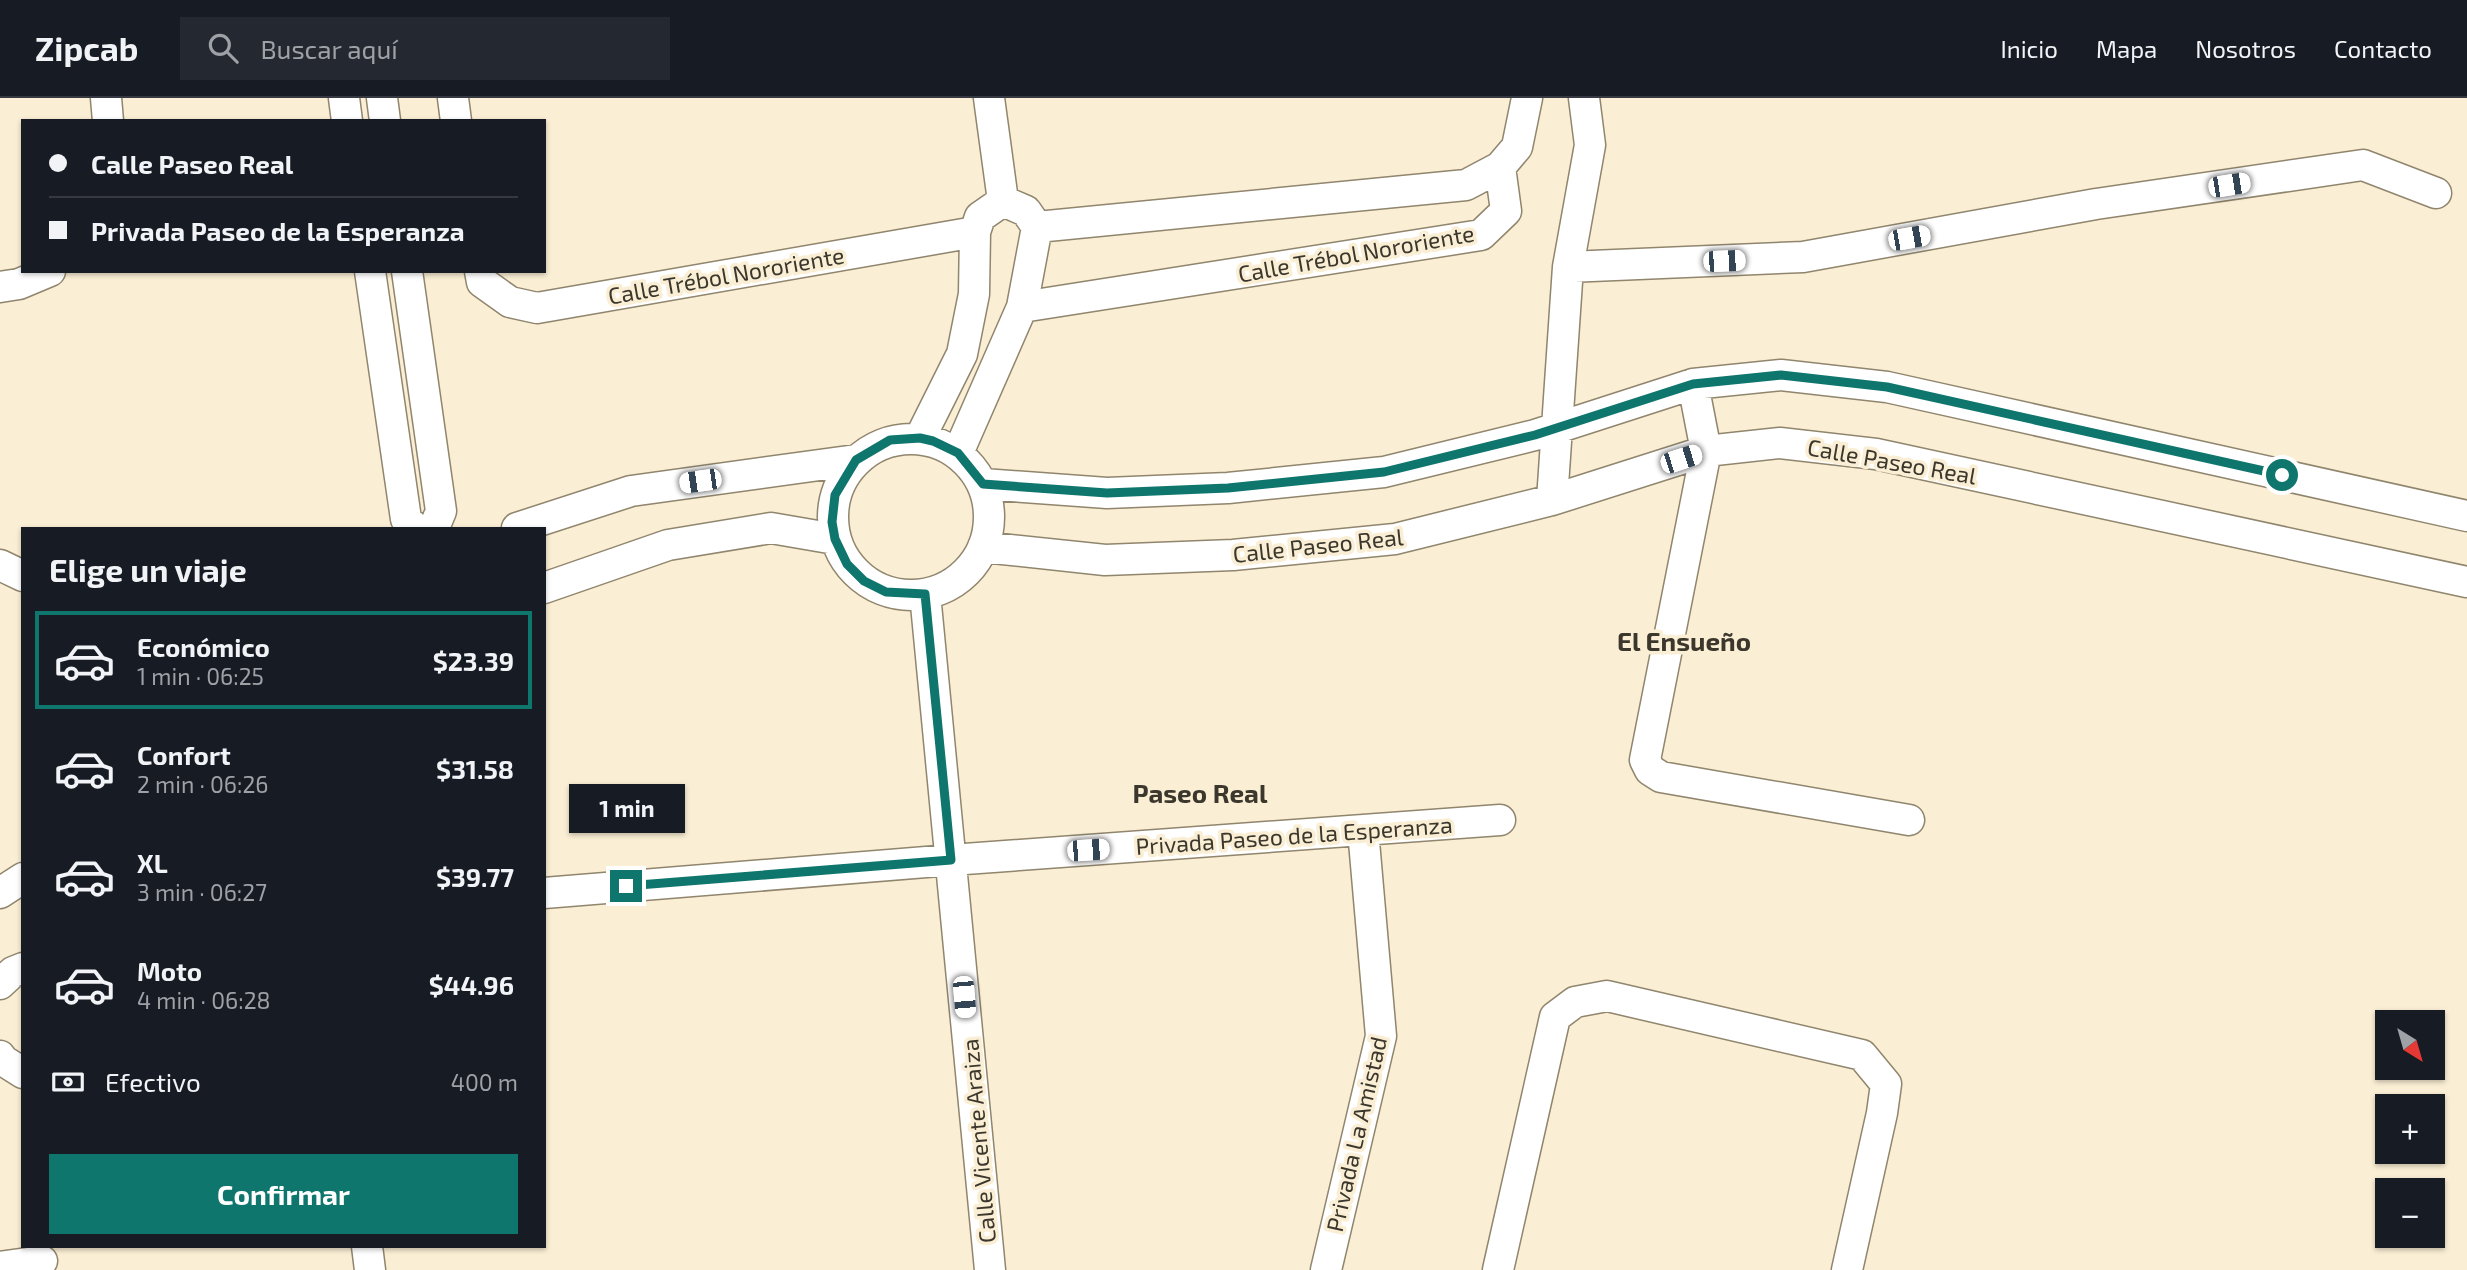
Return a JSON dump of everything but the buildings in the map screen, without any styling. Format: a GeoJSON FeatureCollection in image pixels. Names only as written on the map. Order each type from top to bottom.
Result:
{"type":"FeatureCollection","features":[{"type":"Feature","properties":{"kind":"street"},"geometry":{"type":"LineString","coordinates":[[106,98],[108,119]]}},
{"type":"Feature","properties":{"kind":"street"},"geometry":{"type":"LineString","coordinates":[[344,98],[347,119]]}},
{"type":"Feature","properties":{"kind":"street"},"geometry":{"type":"LineString","coordinates":[[382,98],[385,119]]}},
{"type":"Feature","properties":{"kind":"street"},"geometry":{"type":"LineString","coordinates":[[453,98],[456,119]]}},
{"type":"Feature","properties":{"kind":"street"},"geometry":{"type":"LineString","coordinates":[[989,98],[1003,201]]}},
{"type":"Feature","properties":{"kind":"street"},"geometry":{"type":"LineString","coordinates":[[1500,167],[1517,147],[1527,98]]}},
{"type":"Feature","properties":{"kind":"street"},"geometry":{"type":"LineString","coordinates":[[1552,500],[1568,267],[1590,145],[1584,98]]}},
{"type":"Feature","properties":{"kind":"street"},"geometry":{"type":"LineString","coordinates":[[1568,267],[1802,257],[2096,204],[2363,165],[2436,193]]}},
{"type":"Feature","properties":{"kind":"street","name":"Calle Trébol Nororiente"},"geometry":{"type":"LineString","coordinates":[[1022,307],[1481,235],[1506,211],[1500,167],[1466,185],[1037,227]]}},
{"type":"Feature","properties":{"kind":"street"},"geometry":{"type":"LineString","coordinates":[[958,453],[1022,307],[1037,227],[1026,211],[1003,201]]}},
{"type":"Feature","properties":{"kind":"street"},"geometry":{"type":"LineString","coordinates":[[920,438],[962,354],[974,294],[975,232],[980,217],[1003,201]]}},
{"type":"Feature","properties":{"kind":"street","name":"Calle Trébol Nororiente"},"geometry":{"type":"LineString","coordinates":[[481,277],[510,302],[537,308],[975,232]]}},
{"type":"Feature","properties":{"kind":"street"},"geometry":{"type":"LineString","coordinates":[[0,287],[19,284],[45,273]]}},
{"type":"Feature","properties":{"kind":"street"},"geometry":{"type":"LineString","coordinates":[[370,273],[406,519],[414,527]]}},
{"type":"Feature","properties":{"kind":"street"},"geometry":{"type":"LineString","coordinates":[[407,273],[441,511],[434,527]]}},
{"type":"Feature","properties":{"kind":"street"},"geometry":{"type":"LineString","coordinates":[[983,484],[1107,493],[1228,488],[1384,472],[1556,428],[1693,384],[1781,375],[1887,387],[2467,516]]}},
{"type":"Feature","properties":{"kind":"street"},"geometry":{"type":"LineString","coordinates":[[1693,384],[1706,450],[1645,760],[1650,770],[1661,778],[1909,820]]}},
{"type":"Feature","properties":{"kind":"street"},"geometry":{"type":"LineString","coordinates":[[520,527],[631,491],[856,460],[890,440],[920,438],[958,453],[983,484],[990,521],[984,547],[968,571],[951,584],[925,594],[886,592],[864,581],[847,564],[835,539],[832,522],[835,495],[856,460]]}},
{"type":"Feature","properties":{"kind":"street","name":"Calle Paseo Real"},"geometry":{"type":"LineString","coordinates":[[984,547],[1105,560],[1233,555],[1395,539],[1552,500],[1706,450],[1780,443],[1876,454],[2467,582]]}},
{"type":"Feature","properties":{"kind":"street"},"geometry":{"type":"LineString","coordinates":[[546,587],[668,545],[771,528],[835,539]]}},
{"type":"Feature","properties":{"kind":"street"},"geometry":{"type":"LineString","coordinates":[[0,565],[21,575]]}},
{"type":"Feature","properties":{"kind":"street","name":"Calle Vicente Araiza"},"geometry":{"type":"LineString","coordinates":[[925,594],[990,1270]]}},
{"type":"Feature","properties":{"kind":"street","name":"Privada Paseo de la Esperanza"},"geometry":{"type":"LineString","coordinates":[[546,893],[1500,820]]}},
{"type":"Feature","properties":{"kind":"street","name":"Privada La Amistad"},"geometry":{"type":"LineString","coordinates":[[1325,1270],[1381,1036],[1363,830]]}},
{"type":"Feature","properties":{"kind":"street"},"geometry":{"type":"LineString","coordinates":[[0,893],[21,879]]}},
{"type":"Feature","properties":{"kind":"street"},"geometry":{"type":"LineString","coordinates":[[0,984],[21,969]]}},
{"type":"Feature","properties":{"kind":"street"},"geometry":{"type":"LineString","coordinates":[[1498,1270],[1555,1017],[1575,1002],[1607,996],[1862,1055],[1886,1084],[1847,1270]]}},
{"type":"Feature","properties":{"kind":"street"},"geometry":{"type":"LineString","coordinates":[[367,1248],[370,1270]]}},
{"type":"Feature","properties":{"kind":"street"},"geometry":{"type":"LineString","coordinates":[[0,1267],[42,1259]]}},
{"type":"Feature","properties":{"kind":"district","name":"El Ensueño"},"geometry":{"type":"Point","coordinates":[1684,640]}},
{"type":"Feature","properties":{"kind":"district","name":"Paseo Real"},"geometry":{"type":"Point","coordinates":[1200,792]}},
{"type":"Feature","properties":{"kind":"route"},"geometry":{"type":"LineString","coordinates":[[626,886],[951,860],[925,594],[886,592],[864,581],[847,564],[835,539],[832,522],[835,495],[856,460],[890,440],[920,438],[933,441],[958,453],[983,484],[1107,493],[1228,488],[1384,472],[1535,435],[1693,384],[1781,375],[1887,387],[2282,475]]}}]}
